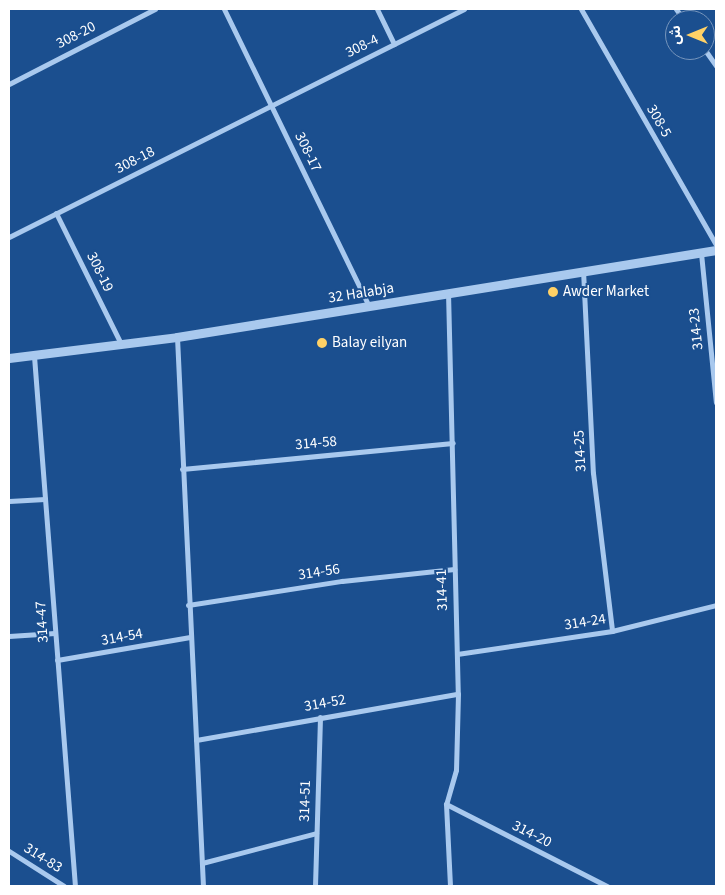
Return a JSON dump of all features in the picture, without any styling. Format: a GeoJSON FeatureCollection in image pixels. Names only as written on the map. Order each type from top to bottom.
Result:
{"type":"FeatureCollection","features":[{"type":"Feature","properties":{"kind":"street","name":"308-20"},"geometry":{"type":"LineString","coordinates":[[9,84],[155,9]]}},
{"type":"Feature","properties":{"kind":"street","name":"308-17"},"geometry":{"type":"LineString","coordinates":[[224,9],[369,306]]}},
{"type":"Feature","properties":{"kind":"street"},"geometry":{"type":"LineString","coordinates":[[377,9],[394,44]]}},
{"type":"Feature","properties":{"kind":"street","name":"308-4"},"geometry":{"type":"LineString","coordinates":[[271,105],[464,9]]}},
{"type":"Feature","properties":{"kind":"street","name":"308-5"},"geometry":{"type":"LineString","coordinates":[[581,9],[716,245]]}},
{"type":"Feature","properties":{"kind":"street","name":"308-18"},"geometry":{"type":"LineString","coordinates":[[9,237],[271,105]]}},
{"type":"Feature","properties":{"kind":"street","name":"308-19"},"geometry":{"type":"LineString","coordinates":[[56,213],[120,342]]}},
{"type":"Feature","properties":{"kind":"street","name":"32 Halabja"},"geometry":{"type":"LineString","coordinates":[[9,358],[34,356],[120,342],[177,337],[582,270],[716,250]]}},
{"type":"Feature","properties":{"kind":"street","name":"314-23"},"geometry":{"type":"LineString","coordinates":[[701,253],[716,402]]}},
{"type":"Feature","properties":{"kind":"street","name":"314-25"},"geometry":{"type":"LineString","coordinates":[[582,270],[593,473],[612,630]]}},
{"type":"Feature","properties":{"kind":"street","name":"314-41"},"geometry":{"type":"LineString","coordinates":[[448,292],[458,694],[456,770],[446,804],[450,886]]}},
{"type":"Feature","properties":{"kind":"street"},"geometry":{"type":"LineString","coordinates":[[177,337],[188,605],[204,886]]}},
{"type":"Feature","properties":{"kind":"street","name":"314-47"},"geometry":{"type":"LineString","coordinates":[[34,356],[75,886]]}},
{"type":"Feature","properties":{"kind":"street","name":"314-58"},"geometry":{"type":"LineString","coordinates":[[182,469],[453,443]]}},
{"type":"Feature","properties":{"kind":"street"},"geometry":{"type":"LineString","coordinates":[[9,501],[45,499]]}},
{"type":"Feature","properties":{"kind":"street","name":"314-56"},"geometry":{"type":"LineString","coordinates":[[188,605],[342,581],[454,568]]}},
{"type":"Feature","properties":{"kind":"street","name":"314-24"},"geometry":{"type":"LineString","coordinates":[[457,654],[612,630],[716,605]]}},
{"type":"Feature","properties":{"kind":"street"},"geometry":{"type":"LineString","coordinates":[[9,636],[55,633]]}},
{"type":"Feature","properties":{"kind":"street","name":"314-54"},"geometry":{"type":"LineString","coordinates":[[57,660],[190,637]]}},
{"type":"Feature","properties":{"kind":"street","name":"314-52"},"geometry":{"type":"LineString","coordinates":[[196,740],[458,694]]}},
{"type":"Feature","properties":{"kind":"street","name":"314-51"},"geometry":{"type":"LineString","coordinates":[[315,886],[320,717]]}},
{"type":"Feature","properties":{"kind":"street","name":"314-20"},"geometry":{"type":"LineString","coordinates":[[446,804],[607,886]]}},
{"type":"Feature","properties":{"kind":"street"},"geometry":{"type":"LineString","coordinates":[[202,863],[316,833]]}},
{"type":"Feature","properties":{"kind":"street","name":"314-83"},"geometry":{"type":"LineString","coordinates":[[9,851],[64,886]]}},
{"type":"Feature","properties":{"kind":"place","name":"Awder Market"},"geometry":{"type":"Point","coordinates":[553,292]}},
{"type":"Feature","properties":{"kind":"place","name":"Balay eilyan"},"geometry":{"type":"Point","coordinates":[322,343]}}]}
